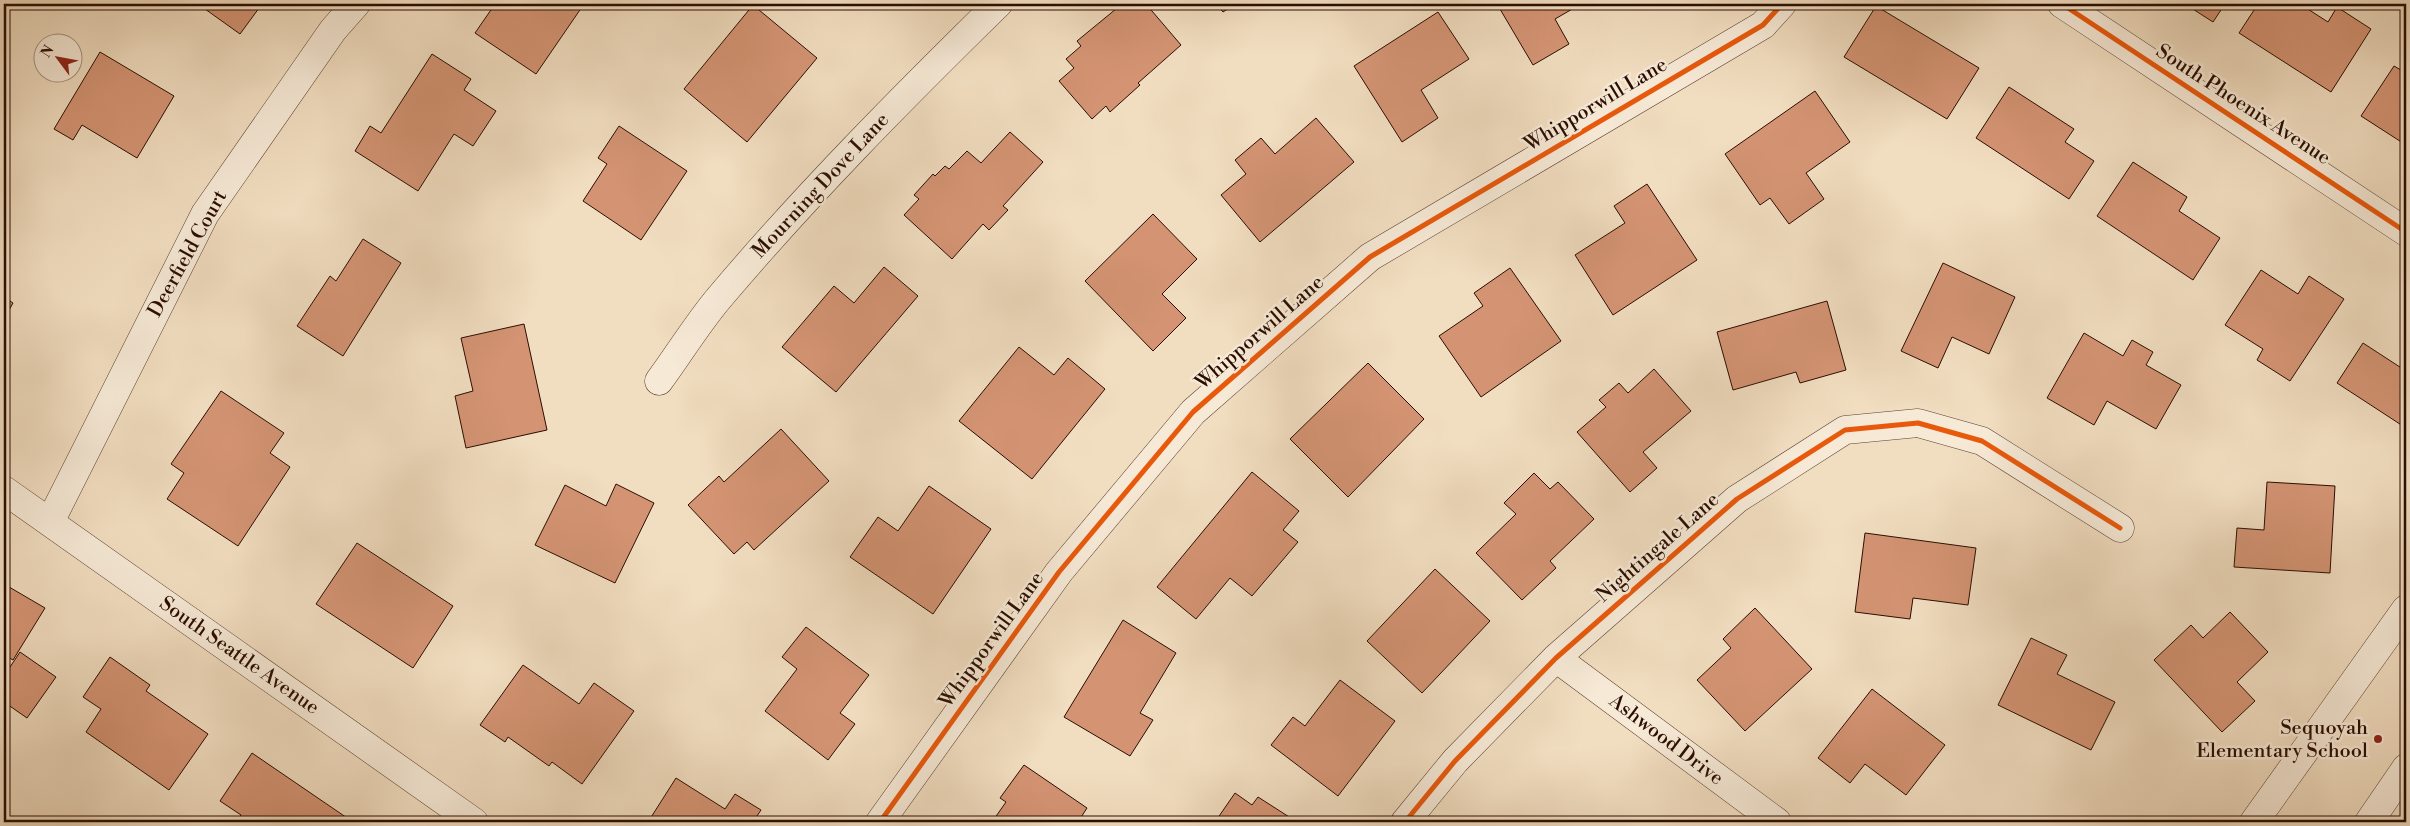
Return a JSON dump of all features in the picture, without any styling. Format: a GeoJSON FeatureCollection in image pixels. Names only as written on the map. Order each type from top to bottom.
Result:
{"type":"FeatureCollection","features":[{"type":"Feature","properties":{"kind":"street","name":"Deerfield Court"},"geometry":{"type":"LineString","coordinates":[[50,522],[206,214],[333,30],[356,4]]}},
{"type":"Feature","properties":{"kind":"street","name":"Mourning Dove Lane"},"geometry":{"type":"LineString","coordinates":[[658,381],[718,300],[786,223],[903,98],[998,4]]}},
{"type":"Feature","properties":{"kind":"street","name":"Whipporwill Lane"},"geometry":{"type":"LineString","coordinates":[[880,822],[1059,572],[1192,412],[1370,257],[1763,25],[1782,4]]}},
{"type":"Feature","properties":{"kind":"street","name":"South Phoenix Avenue"},"geometry":{"type":"LineString","coordinates":[[2062,4],[2406,232]]}},
{"type":"Feature","properties":{"kind":"street","name":"Nightingale Lane"},"geometry":{"type":"LineString","coordinates":[[1404,822],[1455,761],[1556,658],[1737,499],[1845,430],[1918,423],[1982,441],[2120,528]]}},
{"type":"Feature","properties":{"kind":"street","name":"South Seattle Avenue"},"geometry":{"type":"LineString","coordinates":[[4,490],[474,822]]}},
{"type":"Feature","properties":{"kind":"street"},"geometry":{"type":"LineString","coordinates":[[2254,822],[2406,609]]}},
{"type":"Feature","properties":{"kind":"street","name":"Ashwood Drive"},"geometry":{"type":"LineString","coordinates":[[1556,658],[1777,822]]}},
{"type":"Feature","properties":{"kind":"street"},"geometry":{"type":"LineString","coordinates":[[2369,822],[2406,768]]}},
{"type":"Feature","properties":{"kind":"building"},"geometry":{"type":"Polygon","coordinates":[[[198,4],[262,4],[240,34],[198,4]]]}},
{"type":"Feature","properties":{"kind":"building"},"geometry":{"type":"Polygon","coordinates":[[[495,4],[584,4],[536,74],[475,33],[495,4]]]}},
{"type":"Feature","properties":{"kind":"building"},"geometry":{"type":"Polygon","coordinates":[[[1122,4],[1146,4],[1181,45],[1138,83],[1140,85],[1110,112],[1106,106],[1092,119],[1059,81],[1074,68],[1066,59],[1081,46],[1077,41],[1122,4]]]}},
{"type":"Feature","properties":{"kind":"building"},"geometry":{"type":"Polygon","coordinates":[[[1216,4],[1235,4],[1223,12],[1216,4]]]}},
{"type":"Feature","properties":{"kind":"building"},"geometry":{"type":"Polygon","coordinates":[[[1497,4],[1581,4],[1555,19],[1569,44],[1533,65],[1497,4]]]}},
{"type":"Feature","properties":{"kind":"building"},"geometry":{"type":"Polygon","coordinates":[[[2185,4],[2225,4],[2213,22],[2185,4]]]}},
{"type":"Feature","properties":{"kind":"building"},"geometry":{"type":"Polygon","coordinates":[[[2258,4],[2300,4],[2328,22],[2337,7],[2371,29],[2331,92],[2239,33],[2258,4]]]}},
{"type":"Feature","properties":{"kind":"building"},"geometry":{"type":"Polygon","coordinates":[[[753,5],[817,58],[747,142],[684,89],[753,5]]]}},
{"type":"Feature","properties":{"kind":"building"},"geometry":{"type":"Polygon","coordinates":[[[1876,6],[1979,68],[1947,119],[1844,57],[1876,6]]]}},
{"type":"Feature","properties":{"kind":"building"},"geometry":{"type":"Polygon","coordinates":[[[1438,12],[1469,59],[1421,90],[1438,118],[1402,142],[1354,66],[1438,12]]]}},
{"type":"Feature","properties":{"kind":"building"},"geometry":{"type":"Polygon","coordinates":[[[100,52],[174,96],[137,158],[82,125],[73,140],[54,129],[100,52]]]}},
{"type":"Feature","properties":{"kind":"building"},"geometry":{"type":"Polygon","coordinates":[[[432,54],[471,79],[464,90],[496,111],[473,146],[454,134],[418,191],[355,151],[370,126],[381,133],[432,54]]]}},
{"type":"Feature","properties":{"kind":"building"},"geometry":{"type":"Polygon","coordinates":[[[2394,66],[2406,73],[2406,145],[2361,116],[2394,66]]]}},
{"type":"Feature","properties":{"kind":"building"},"geometry":{"type":"Polygon","coordinates":[[[2009,87],[2074,129],[2065,142],[2094,161],[2069,199],[1976,138],[2009,87]]]}},
{"type":"Feature","properties":{"kind":"building"},"geometry":{"type":"Polygon","coordinates":[[[1815,91],[1850,142],[1806,173],[1824,199],[1789,224],[1770,198],[1760,205],[1725,154],[1815,91]]]}},
{"type":"Feature","properties":{"kind":"building"},"geometry":{"type":"Polygon","coordinates":[[[1316,118],[1354,162],[1260,242],[1221,195],[1246,174],[1235,160],[1261,138],[1275,154],[1316,118]]]}},
{"type":"Feature","properties":{"kind":"building"},"geometry":{"type":"Polygon","coordinates":[[[619,126],[687,171],[641,240],[583,201],[607,164],[598,158],[619,126]]]}},
{"type":"Feature","properties":{"kind":"building"},"geometry":{"type":"Polygon","coordinates":[[[1010,132],[1043,162],[1003,206],[1008,210],[989,230],[983,224],[952,259],[904,215],[919,199],[914,195],[933,174],[935,176],[945,166],[949,169],[967,151],[981,163],[1010,132]]]}},
{"type":"Feature","properties":{"kind":"building"},"geometry":{"type":"Polygon","coordinates":[[[2133,162],[2187,197],[2179,211],[2220,238],[2193,280],[2097,216],[2133,162]]]}},
{"type":"Feature","properties":{"kind":"building"},"geometry":{"type":"Polygon","coordinates":[[[1647,184],[1697,260],[1613,315],[1575,255],[1625,223],[1614,206],[1647,184]]]}},
{"type":"Feature","properties":{"kind":"building"},"geometry":{"type":"Polygon","coordinates":[[[1153,214],[1197,259],[1162,294],[1186,318],[1153,351],[1085,281],[1153,214]]]}},
{"type":"Feature","properties":{"kind":"building"},"geometry":{"type":"Polygon","coordinates":[[[363,239],[401,263],[343,356],[297,326],[330,276],[336,281],[363,239]]]}},
{"type":"Feature","properties":{"kind":"building"},"geometry":{"type":"Polygon","coordinates":[[[1943,263],[2015,297],[1989,354],[1952,337],[1938,368],[1901,351],[1943,263]]]}},
{"type":"Feature","properties":{"kind":"building"},"geometry":{"type":"Polygon","coordinates":[[[884,267],[918,296],[836,392],[782,347],[834,286],[854,303],[884,267]]]}},
{"type":"Feature","properties":{"kind":"building"},"geometry":{"type":"Polygon","coordinates":[[[1510,268],[1561,341],[1481,397],[1439,336],[1483,306],[1474,293],[1510,268]]]}},
{"type":"Feature","properties":{"kind":"building"},"geometry":{"type":"Polygon","coordinates":[[[2261,270],[2298,294],[2309,276],[2344,299],[2290,381],[2257,360],[2263,349],[2225,325],[2261,270]]]}},
{"type":"Feature","properties":{"kind":"building"},"geometry":{"type":"Polygon","coordinates":[[[4,297],[13,303],[4,319],[4,297]]]}},
{"type":"Feature","properties":{"kind":"building"},"geometry":{"type":"Polygon","coordinates":[[[1827,301],[1846,370],[1800,383],[1796,372],[1733,390],[1717,332],[1827,301]]]}},
{"type":"Feature","properties":{"kind":"building"},"geometry":{"type":"Polygon","coordinates":[[[524,324],[547,430],[466,448],[455,396],[473,391],[461,338],[524,324]]]}},
{"type":"Feature","properties":{"kind":"building"},"geometry":{"type":"Polygon","coordinates":[[[2084,333],[2123,356],[2132,340],[2153,352],[2146,365],[2181,385],[2156,429],[2107,401],[2094,425],[2047,398],[2084,333]]]}},
{"type":"Feature","properties":{"kind":"building"},"geometry":{"type":"Polygon","coordinates":[[[2363,343],[2406,371],[2406,428],[2337,383],[2363,343]]]}},
{"type":"Feature","properties":{"kind":"building"},"geometry":{"type":"Polygon","coordinates":[[[1019,347],[1054,375],[1068,358],[1105,389],[1032,479],[959,421],[1019,347]]]}},
{"type":"Feature","properties":{"kind":"building"},"geometry":{"type":"Polygon","coordinates":[[[1368,363],[1424,419],[1348,497],[1290,439],[1368,363]]]}},
{"type":"Feature","properties":{"kind":"building"},"geometry":{"type":"Polygon","coordinates":[[[1654,369],[1691,411],[1643,452],[1657,468],[1630,492],[1577,432],[1606,407],[1599,400],[1619,383],[1628,393],[1654,369]]]}},
{"type":"Feature","properties":{"kind":"building"},"geometry":{"type":"Polygon","coordinates":[[[221,391],[284,433],[270,453],[290,467],[238,546],[167,499],[184,473],[171,464],[221,391]]]}},
{"type":"Feature","properties":{"kind":"building"},"geometry":{"type":"Polygon","coordinates":[[[781,429],[829,481],[754,550],[747,542],[734,554],[688,505],[719,476],[724,482],[781,429]]]}},
{"type":"Feature","properties":{"kind":"building"},"geometry":{"type":"Polygon","coordinates":[[[1252,472],[1299,511],[1283,530],[1298,542],[1252,596],[1230,578],[1196,619],[1157,587],[1252,472]]]}},
{"type":"Feature","properties":{"kind":"building"},"geometry":{"type":"Polygon","coordinates":[[[1534,473],[1550,489],[1558,482],[1594,519],[1550,561],[1556,568],[1522,600],[1476,553],[1516,514],[1504,503],[1534,473]]]}},
{"type":"Feature","properties":{"kind":"building"},"geometry":{"type":"Polygon","coordinates":[[[2267,482],[2335,486],[2330,573],[2234,567],[2237,528],[2264,530],[2267,482]]]}},
{"type":"Feature","properties":{"kind":"building"},"geometry":{"type":"Polygon","coordinates":[[[616,484],[654,503],[615,583],[535,545],[565,485],[606,506],[616,484]]]}},
{"type":"Feature","properties":{"kind":"building"},"geometry":{"type":"Polygon","coordinates":[[[929,486],[991,529],[933,614],[850,557],[878,517],[898,531],[929,486]]]}},
{"type":"Feature","properties":{"kind":"building"},"geometry":{"type":"Polygon","coordinates":[[[1865,533],[1976,548],[1968,605],[1913,598],[1910,619],[1855,612],[1865,533]]]}},
{"type":"Feature","properties":{"kind":"building"},"geometry":{"type":"Polygon","coordinates":[[[357,543],[453,606],[413,668],[316,604],[357,543]]]}},
{"type":"Feature","properties":{"kind":"building"},"geometry":{"type":"Polygon","coordinates":[[[1435,569],[1490,621],[1422,693],[1367,641],[1435,569]]]}},
{"type":"Feature","properties":{"kind":"building"},"geometry":{"type":"Polygon","coordinates":[[[4,584],[45,608],[13,660],[4,655],[4,584]]]}},
{"type":"Feature","properties":{"kind":"building"},"geometry":{"type":"Polygon","coordinates":[[[1755,608],[1812,669],[1745,731],[1697,680],[1731,648],[1723,639],[1755,608]]]}},
{"type":"Feature","properties":{"kind":"building"},"geometry":{"type":"Polygon","coordinates":[[[2230,612],[2268,652],[2237,682],[2255,701],[2222,732],[2154,660],[2191,625],[2203,638],[2230,612]]]}},
{"type":"Feature","properties":{"kind":"building"},"geometry":{"type":"Polygon","coordinates":[[[1123,620],[1176,653],[1140,713],[1153,720],[1130,756],[1064,717],[1123,620]]]}},
{"type":"Feature","properties":{"kind":"building"},"geometry":{"type":"Polygon","coordinates":[[[806,627],[869,675],[840,713],[855,724],[828,760],[765,711],[797,669],[782,657],[806,627]]]}},
{"type":"Feature","properties":{"kind":"building"},"geometry":{"type":"Polygon","coordinates":[[[2031,638],[2067,655],[2057,674],[2115,702],[2091,750],[1998,705],[2031,638]]]}},
{"type":"Feature","properties":{"kind":"building"},"geometry":{"type":"Polygon","coordinates":[[[20,652],[56,677],[27,718],[4,702],[4,676],[20,652]]]}},
{"type":"Feature","properties":{"kind":"building"},"geometry":{"type":"Polygon","coordinates":[[[110,657],[150,685],[146,691],[208,734],[169,790],[86,732],[101,709],[83,697],[110,657]]]}},
{"type":"Feature","properties":{"kind":"building"},"geometry":{"type":"Polygon","coordinates":[[[523,665],[579,704],[594,683],[634,711],[582,784],[552,762],[549,766],[508,737],[505,742],[480,725],[523,665]]]}},
{"type":"Feature","properties":{"kind":"building"},"geometry":{"type":"Polygon","coordinates":[[[1340,680],[1395,721],[1338,796],[1271,745],[1293,717],[1305,726],[1340,680]]]}},
{"type":"Feature","properties":{"kind":"building"},"geometry":{"type":"Polygon","coordinates":[[[1872,689],[1945,745],[1906,795],[1865,764],[1850,783],[1818,758],[1872,689]]]}},
{"type":"Feature","properties":{"kind":"building"},"geometry":{"type":"Polygon","coordinates":[[[252,753],[353,822],[236,822],[241,815],[220,801],[252,753]]]}},
{"type":"Feature","properties":{"kind":"building"},"geometry":{"type":"Polygon","coordinates":[[[1024,765],[1087,808],[1078,822],[992,822],[1006,802],[1000,798],[1024,765]]]}},
{"type":"Feature","properties":{"kind":"building"},"geometry":{"type":"Polygon","coordinates":[[[676,778],[725,809],[735,794],[761,810],[753,822],[648,822],[676,778]]]}},
{"type":"Feature","properties":{"kind":"building"},"geometry":{"type":"Polygon","coordinates":[[[1235,793],[1252,805],[1258,797],[1297,822],[1215,822],[1235,793]]]}},
{"type":"Feature","properties":{"kind":"building"},"geometry":{"type":"Polygon","coordinates":[[[2036,818],[2037,822],[2004,822],[2036,818]]]}},
{"type":"Feature","properties":{"kind":"cycle path"},"geometry":{"type":"LineString","coordinates":[[880,822],[1059,572],[1193,412],[1370,257],[1763,25],[1782,4]]}},
{"type":"Feature","properties":{"kind":"cycle path"},"geometry":{"type":"LineString","coordinates":[[2062,4],[2406,232]]}},
{"type":"Feature","properties":{"kind":"cycle path"},"geometry":{"type":"LineString","coordinates":[[1405,822],[1455,761],[1556,658],[1737,499],[1845,430],[1918,423],[1982,441],[2120,528]]}},
{"type":"Feature","properties":{"kind":"place","name":"Sequoyah Elementary School"},"geometry":{"type":"Point","coordinates":[2378,739]}}]}
